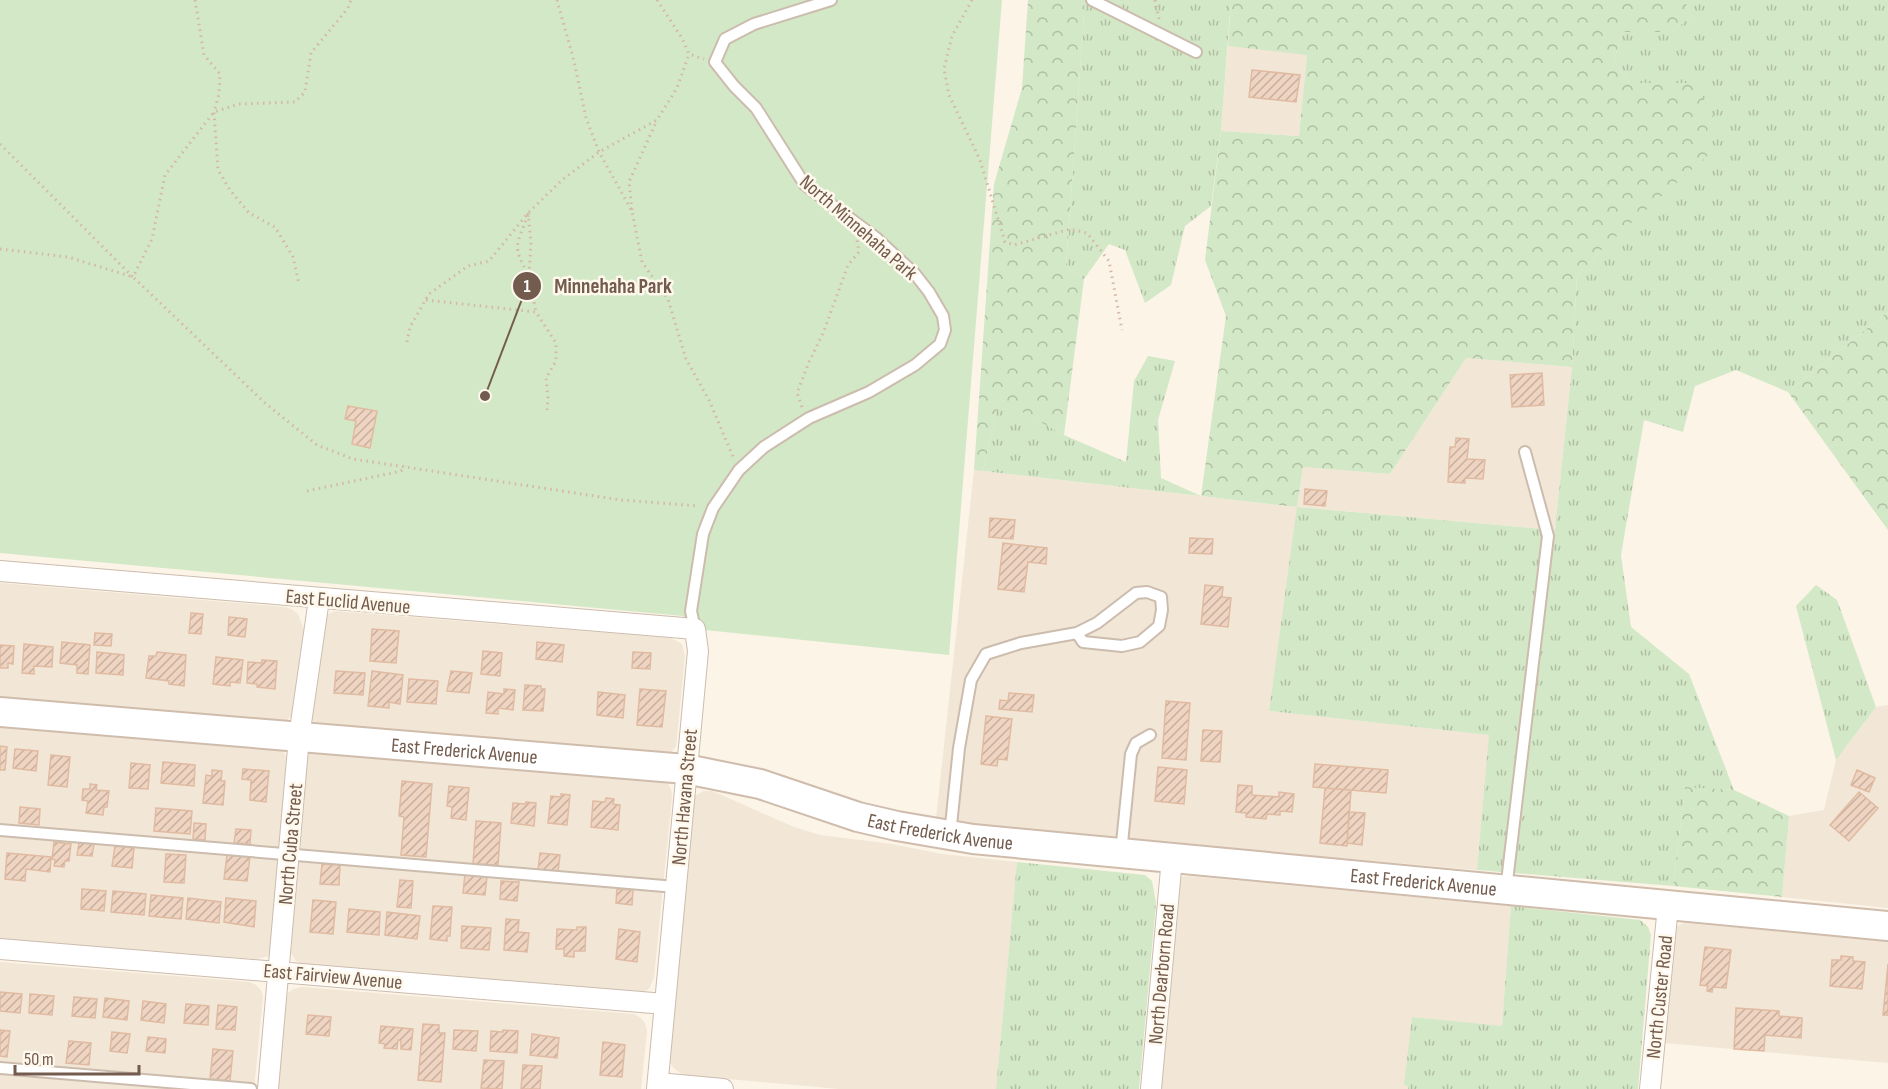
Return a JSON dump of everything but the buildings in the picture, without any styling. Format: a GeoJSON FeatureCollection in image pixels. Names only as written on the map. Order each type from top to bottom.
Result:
{"type":"FeatureCollection","features":[{"type":"Feature","properties":{"kind":"main road","name":"East Frederick Avenue"},"geometry":{"type":"LineString","coordinates":[[0,712],[686,769],[760,784],[858,817],[950,836],[1888,926]]}},
{"type":"Feature","properties":{"kind":"street","name":"East Euclid Avenue"},"geometry":{"type":"LineString","coordinates":[[0,572],[695,629]]}},
{"type":"Feature","properties":{"kind":"street","name":"North Cuba Street"},"geometry":{"type":"LineString","coordinates":[[268,1089],[300,737],[319,599]]}},
{"type":"Feature","properties":{"kind":"street","name":"North Havana Street"},"geometry":{"type":"LineString","coordinates":[[657,1086],[698,651],[695,629]]}},
{"type":"Feature","properties":{"kind":"street","name":"North Dearborn Road"},"geometry":{"type":"LineString","coordinates":[[1151,1089],[1172,858]]}},
{"type":"Feature","properties":{"kind":"street","name":"North Custer Road"},"geometry":{"type":"LineString","coordinates":[[1650,1089],[1668,906]]}},
{"type":"Feature","properties":{"kind":"street","name":"East Fairview Avenue"},"geometry":{"type":"LineString","coordinates":[[0,949],[665,1004]]}},
{"type":"Feature","properties":{"kind":"street"},"geometry":{"type":"LineString","coordinates":[[657,1086],[723,1089]]}},
{"type":"Feature","properties":{"kind":"lane"},"geometry":{"type":"LineString","coordinates":[[715,62],[725,39],[754,24],[831,0]]}},
{"type":"Feature","properties":{"kind":"lane"},"geometry":{"type":"LineString","coordinates":[[1092,0],[1196,52]]}},
{"type":"Feature","properties":{"kind":"lane","name":"North Minnehaha Park"},"geometry":{"type":"LineString","coordinates":[[713,508],[739,470],[764,447],[809,418],[894,380],[929,355],[940,344],[945,330],[943,316],[915,274],[896,255],[805,185],[756,108],[715,62]]}},
{"type":"Feature","properties":{"kind":"lane"},"geometry":{"type":"LineString","coordinates":[[1506,890],[1548,536],[1525,452]]}},
{"type":"Feature","properties":{"kind":"lane","name":"North Havana Street"},"geometry":{"type":"LineString","coordinates":[[695,629],[691,611],[696,571],[703,534],[713,508]]}},
{"type":"Feature","properties":{"kind":"lane"},"geometry":{"type":"LineString","coordinates":[[950,836],[958,748],[971,680],[986,654],[1021,643],[1077,633],[1097,623],[1136,593],[1147,592],[1161,597],[1162,610],[1159,626],[1140,642],[1122,646],[1083,642],[1077,633]]}},
{"type":"Feature","properties":{"kind":"lane"},"geometry":{"type":"LineString","coordinates":[[1121,853],[1131,754],[1136,743],[1150,735]]}},
{"type":"Feature","properties":{"kind":"lane"},"geometry":{"type":"LineString","coordinates":[[0,830],[676,887]]}},
{"type":"Feature","properties":{"kind":"lane"},"geometry":{"type":"LineString","coordinates":[[0,1068],[251,1089]]}},
{"type":"Feature","properties":{"kind":"path"},"geometry":{"type":"LineString","coordinates":[[195,0],[204,55],[220,74],[219,94],[214,112],[219,170],[230,190],[249,213],[275,227],[293,257],[299,284]]}},
{"type":"Feature","properties":{"kind":"path"},"geometry":{"type":"LineString","coordinates":[[133,277],[152,239],[165,175],[214,112],[239,104],[295,102],[305,93],[311,53],[348,8],[351,0]]}},
{"type":"Feature","properties":{"kind":"path"},"geometry":{"type":"LineString","coordinates":[[557,0],[574,61],[586,118],[599,152],[632,212]]}},
{"type":"Feature","properties":{"kind":"path"},"geometry":{"type":"LineString","coordinates":[[657,0],[682,38],[689,54],[677,88],[657,120],[629,183],[632,212],[642,262],[668,300],[686,359],[709,400],[739,470]]}},
{"type":"Feature","properties":{"kind":"path"},"geometry":{"type":"LineString","coordinates":[[972,0],[952,36],[944,69],[949,95],[980,160],[1005,242],[1014,245],[1070,229],[1087,233],[1109,261],[1122,330]]}},
{"type":"Feature","properties":{"kind":"path"},"geometry":{"type":"LineString","coordinates":[[689,54],[715,62]]}},
{"type":"Feature","properties":{"kind":"path"},"geometry":{"type":"LineString","coordinates":[[407,342],[410,327],[429,294],[468,266],[489,261],[528,213],[562,180],[599,152],[657,120]]}},
{"type":"Feature","properties":{"kind":"path"},"geometry":{"type":"LineString","coordinates":[[0,144],[133,277],[265,403],[317,445],[352,459],[621,500],[713,508]]}},
{"type":"Feature","properties":{"kind":"path"},"geometry":{"type":"LineString","coordinates":[[528,213],[531,242],[530,276],[536,312],[556,343],[556,361],[546,378],[547,410]]}},
{"type":"Feature","properties":{"kind":"path"},"geometry":{"type":"LineString","coordinates":[[528,213],[517,246],[517,256],[530,276]]}},
{"type":"Feature","properties":{"kind":"path"},"geometry":{"type":"LineString","coordinates":[[809,418],[797,393],[824,331],[848,265],[859,252],[855,224]]}},
{"type":"Feature","properties":{"kind":"path"},"geometry":{"type":"LineString","coordinates":[[0,249],[68,257],[133,277]]}},
{"type":"Feature","properties":{"kind":"path"},"geometry":{"type":"LineString","coordinates":[[425,300],[536,312]]}},
{"type":"Feature","properties":{"kind":"path"},"geometry":{"type":"LineString","coordinates":[[307,491],[401,471],[405,466]]}},
{"type":"Feature","properties":{"kind":"shaded area"},"geometry":{"type":"Polygon","coordinates":[[[1228,46],[1307,54],[1299,136],[1221,131],[1228,46]]]}},
{"type":"Feature","properties":{"kind":"shaded area"},"geometry":{"type":"Polygon","coordinates":[[[1466,358],[1572,367],[1555,530],[1298,507],[1269,711],[1490,735],[1477,870],[969,826],[936,819],[974,470],[1297,507],[1303,467],[1390,474],[1466,358]]]}},
{"type":"Feature","properties":{"kind":"shaded area"},"geometry":{"type":"Polygon","coordinates":[[[0,583],[286,607],[293,610],[298,614],[307,637],[293,714],[285,722],[0,701],[0,583]]]}},
{"type":"Feature","properties":{"kind":"shaded area"},"geometry":{"type":"Polygon","coordinates":[[[335,611],[670,638],[682,644],[685,656],[676,747],[668,755],[319,726],[312,720],[311,715],[324,616],[335,611]]]}},
{"type":"Feature","properties":{"kind":"shaded area"},"geometry":{"type":"Polygon","coordinates":[[[1888,705],[1888,908],[1782,897],[1789,816],[1824,810],[1836,760],[1876,707],[1888,705]]]}},
{"type":"Feature","properties":{"kind":"shaded area"},"geometry":{"type":"Polygon","coordinates":[[[0,723],[282,748],[286,757],[272,954],[256,959],[0,939],[0,723]]]}},
{"type":"Feature","properties":{"kind":"shaded area"},"geometry":{"type":"Polygon","coordinates":[[[313,752],[658,778],[667,782],[672,797],[654,977],[650,987],[646,991],[639,992],[302,964],[296,961],[291,953],[306,761],[308,754],[313,752]]]}},
{"type":"Feature","properties":{"kind":"shaded area"},"geometry":{"type":"Polygon","coordinates":[[[703,791],[712,791],[794,827],[820,835],[892,844],[942,854],[1017,862],[996,1089],[839,1089],[683,1075],[675,1069],[669,1062],[668,1051],[691,806],[695,796],[703,791]]]}},
{"type":"Feature","properties":{"kind":"shaded area"},"geometry":{"type":"Polygon","coordinates":[[[1180,877],[1511,906],[1502,1027],[1412,1017],[1405,1085],[1408,1089],[1161,1089],[1180,877]]]}},
{"type":"Feature","properties":{"kind":"shaded area"},"geometry":{"type":"Polygon","coordinates":[[[1684,923],[1888,941],[1888,1063],[1664,1043],[1674,931],[1677,926],[1684,923]]]}},
{"type":"Feature","properties":{"kind":"shaded area"},"geometry":{"type":"Polygon","coordinates":[[[0,962],[250,982],[256,985],[263,997],[254,1089],[0,1089],[0,962]]]}},
{"type":"Feature","properties":{"kind":"shaded area"},"geometry":{"type":"Polygon","coordinates":[[[302,987],[634,1014],[645,1023],[647,1031],[641,1089],[278,1089],[286,1001],[288,993],[302,987]]]}},
{"type":"Feature","properties":{"kind":"green space"},"geometry":{"type":"Polygon","coordinates":[[[0,0],[1002,0],[949,655],[695,629],[683,616],[0,553],[0,0]]]}},
{"type":"Feature","properties":{"kind":"green space"},"geometry":{"type":"Polygon","coordinates":[[[1028,0],[1085,0],[1066,266],[1084,279],[1064,435],[999,399],[983,471],[974,470],[994,184],[1022,88],[1028,0]]]}},
{"type":"Feature","properties":{"kind":"green space"},"geometry":{"type":"Polygon","coordinates":[[[1085,0],[1231,0],[1221,131],[1211,206],[1185,226],[1171,285],[1145,303],[1125,250],[1109,244],[1084,279],[1066,266],[1085,0]]]}},
{"type":"Feature","properties":{"kind":"green space"},"geometry":{"type":"Polygon","coordinates":[[[1231,0],[1685,0],[1691,17],[1671,32],[1622,32],[1614,61],[1629,83],[1695,83],[1717,123],[1707,156],[1601,250],[1577,276],[1572,367],[1466,358],[1390,474],[1303,467],[1297,507],[1201,496],[1226,316],[1205,260],[1221,131],[1299,136],[1307,55],[1228,46],[1231,0]]]}},
{"type":"Feature","properties":{"kind":"green space"},"geometry":{"type":"Polygon","coordinates":[[[1685,0],[1888,0],[1888,312],[1788,392],[1736,370],[1695,386],[1683,432],[1644,420],[1621,555],[1631,627],[1689,674],[1734,790],[1685,788],[1673,886],[1477,870],[1489,735],[1269,711],[1297,507],[1555,530],[1572,367],[1577,276],[1601,250],[1695,83],[1629,83],[1614,61],[1622,32],[1671,32],[1691,17],[1685,0]]]}},
{"type":"Feature","properties":{"kind":"green space"},"geometry":{"type":"Polygon","coordinates":[[[1888,312],[1888,530],[1788,392],[1888,312]]]}},
{"type":"Feature","properties":{"kind":"green space"},"geometry":{"type":"Polygon","coordinates":[[[1148,356],[1175,361],[1158,420],[1161,478],[1201,496],[983,471],[999,398],[1064,435],[1126,462],[1134,381],[1148,356]]]}},
{"type":"Feature","properties":{"kind":"green space"},"geometry":{"type":"Polygon","coordinates":[[[1816,585],[1837,600],[1876,707],[1836,760],[1796,606],[1816,585]]]}},
{"type":"Feature","properties":{"kind":"green space"},"geometry":{"type":"Polygon","coordinates":[[[1685,787],[1734,790],[1789,816],[1782,897],[1673,886],[1685,787]]]}},
{"type":"Feature","properties":{"kind":"green space"},"geometry":{"type":"Polygon","coordinates":[[[1017,862],[1145,875],[1152,881],[1156,903],[1139,1089],[996,1089],[1017,862]]]}},
{"type":"Feature","properties":{"kind":"green space"},"geometry":{"type":"Polygon","coordinates":[[[1511,906],[1640,920],[1648,927],[1651,935],[1638,1089],[1408,1089],[1408,1086],[1404,1085],[1412,1017],[1502,1026],[1511,906]]]}},
{"type":"Feature","properties":{"kind":"place","name":"Minnehaha Park"},"geometry":{"type":"Point","coordinates":[485,396]}}]}
